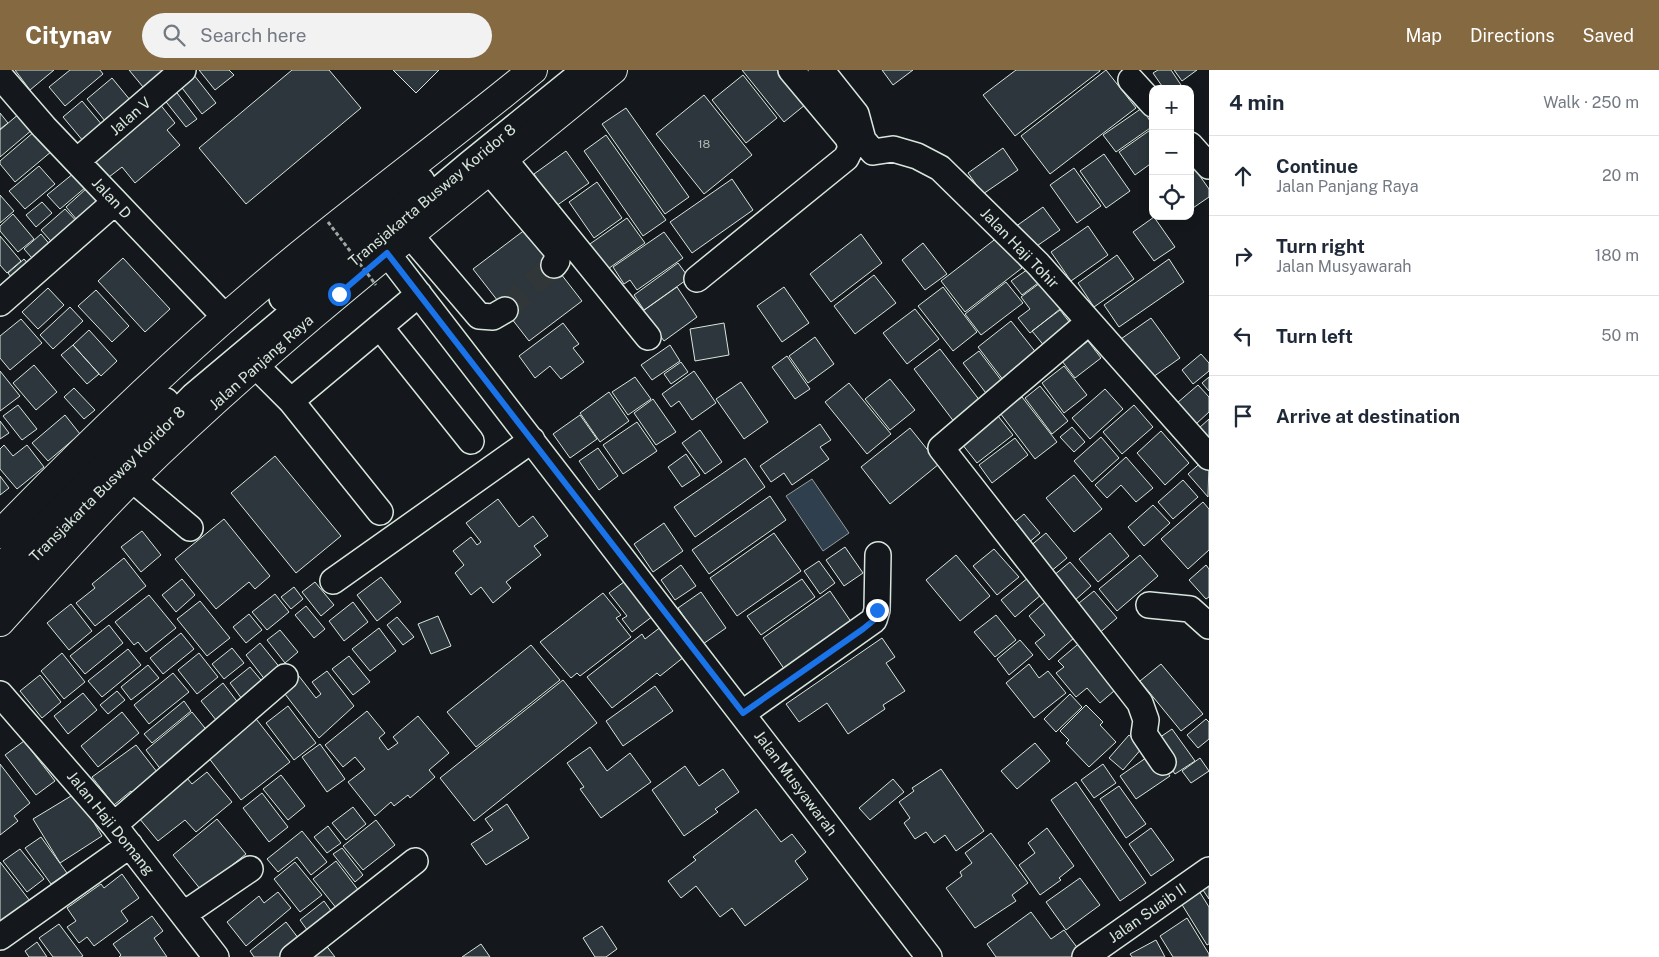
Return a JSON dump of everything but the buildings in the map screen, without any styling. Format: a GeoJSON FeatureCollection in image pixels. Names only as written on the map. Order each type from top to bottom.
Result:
{"type":"FeatureCollection","features":[{"type":"Feature","properties":{"kind":"main road","name":"Jalan Panjang Raya"},"geometry":{"type":"LineString","coordinates":[[0,622],[132,479],[255,365],[412,239],[497,165],[613,70]]}},
{"type":"Feature","properties":{"kind":"main road"},"geometry":{"type":"LineString","coordinates":[[0,534],[144,392],[226,318],[312,244],[521,74]]}},
{"type":"Feature","properties":{"kind":"street","name":"Jalan V"},"geometry":{"type":"LineString","coordinates":[[77,161],[183,70]]}},
{"type":"Feature","properties":{"kind":"street","name":"Transjakarta Busway Koridor 8"},"geometry":{"type":"LineString","coordinates":[[0,567],[117,445],[206,364],[360,231],[558,70]]}},
{"type":"Feature","properties":{"kind":"street","name":"Transjakarta Busway Koridor 8"},"geometry":{"type":"LineString","coordinates":[[0,592],[194,396],[469,164],[585,70]]}},
{"type":"Feature","properties":{"kind":"street"},"geometry":{"type":"LineString","coordinates":[[697,279],[846,158],[851,148],[848,138],[791,70]]}},
{"type":"Feature","properties":{"kind":"street","name":"Jalan Haji Tohir"},"geometry":{"type":"LineString","coordinates":[[821,70],[856,114],[863,140],[873,152],[893,149],[917,156],[940,168],[1038,264],[1209,457]]}},
{"type":"Feature","properties":{"kind":"street","name":"Jalan D"},"geometry":{"type":"LineString","coordinates":[[0,76],[115,202],[226,318]]}},
{"type":"Feature","properties":{"kind":"street"},"geometry":{"type":"LineString","coordinates":[[1131,80],[1149,100]]}},
{"type":"Feature","properties":{"kind":"street"},"geometry":{"type":"LineString","coordinates":[[1194,150],[1209,166]]}},
{"type":"Feature","properties":{"kind":"street"},"geometry":{"type":"LineString","coordinates":[[497,165],[557,251],[557,261],[554,265]]}},
{"type":"Feature","properties":{"kind":"street"},"geometry":{"type":"LineString","coordinates":[[497,165],[648,337]]}},
{"type":"Feature","properties":{"kind":"street"},"geometry":{"type":"LineString","coordinates":[[0,303],[115,202]]}},
{"type":"Feature","properties":{"kind":"street"},"geometry":{"type":"LineString","coordinates":[[412,239],[479,316],[494,317],[505,310]]}},
{"type":"Feature","properties":{"kind":"street","name":"Jalan Musyawarah"},"geometry":{"type":"LineString","coordinates":[[390,257],[929,957]]}},
{"type":"Feature","properties":{"kind":"street"},"geometry":{"type":"LineString","coordinates":[[291,401],[419,294]]}},
{"type":"Feature","properties":{"kind":"street"},"geometry":{"type":"LineString","coordinates":[[1089,322],[941,448],[1140,703],[1146,720],[1144,734],[1162,762]]}},
{"type":"Feature","properties":{"kind":"street"},"geometry":{"type":"LineString","coordinates":[[380,327],[471,441]]}},
{"type":"Feature","properties":{"kind":"street"},"geometry":{"type":"LineString","coordinates":[[255,365],[291,401],[380,512]]}},
{"type":"Feature","properties":{"kind":"street"},"geometry":{"type":"LineString","coordinates":[[333,581],[532,440]]}},
{"type":"Feature","properties":{"kind":"street"},"geometry":{"type":"LineString","coordinates":[[132,479],[190,528]]}},
{"type":"Feature","properties":{"kind":"street"},"geometry":{"type":"LineString","coordinates":[[743,713],[874,620],[877,610],[878,555]]}},
{"type":"Feature","properties":{"kind":"street"},"geometry":{"type":"LineString","coordinates":[[1149,605],[1190,609],[1209,626]]}},
{"type":"Feature","properties":{"kind":"street"},"geometry":{"type":"LineString","coordinates":[[114,825],[284,677]]}},
{"type":"Feature","properties":{"kind":"street","name":"Jalan Haji Domang"},"geometry":{"type":"LineString","coordinates":[[0,694],[114,825],[216,957]]}},
{"type":"Feature","properties":{"kind":"street"},"geometry":{"type":"LineString","coordinates":[[0,937],[130,845]]}},
{"type":"Feature","properties":{"kind":"street"},"geometry":{"type":"LineString","coordinates":[[293,957],[415,862]]}},
{"type":"Feature","properties":{"kind":"street"},"geometry":{"type":"LineString","coordinates":[[184,914],[250,869]]}},
{"type":"Feature","properties":{"kind":"street","name":"Jalan Suaib II"},"geometry":{"type":"LineString","coordinates":[[1085,957],[1209,870]]}},
{"type":"Feature","properties":{"kind":"path"},"geometry":{"type":"LineString","coordinates":[[328,222],[376,285]]}},
{"type":"Feature","properties":{"kind":"water"},"geometry":{"type":"Polygon","coordinates":[[[812,479],[849,533],[823,551],[786,496],[812,479]]]}},
{"type":"Feature","properties":{"kind":"tunnel"},"geometry":{"type":"LineString","coordinates":[[505,310],[554,265]]}},
{"type":"Feature","properties":{"kind":"route"},"geometry":{"type":"LineString","coordinates":[[339,294],[387,253],[743,713],[753,704],[863,629],[874,620],[877,610]]}}]}
